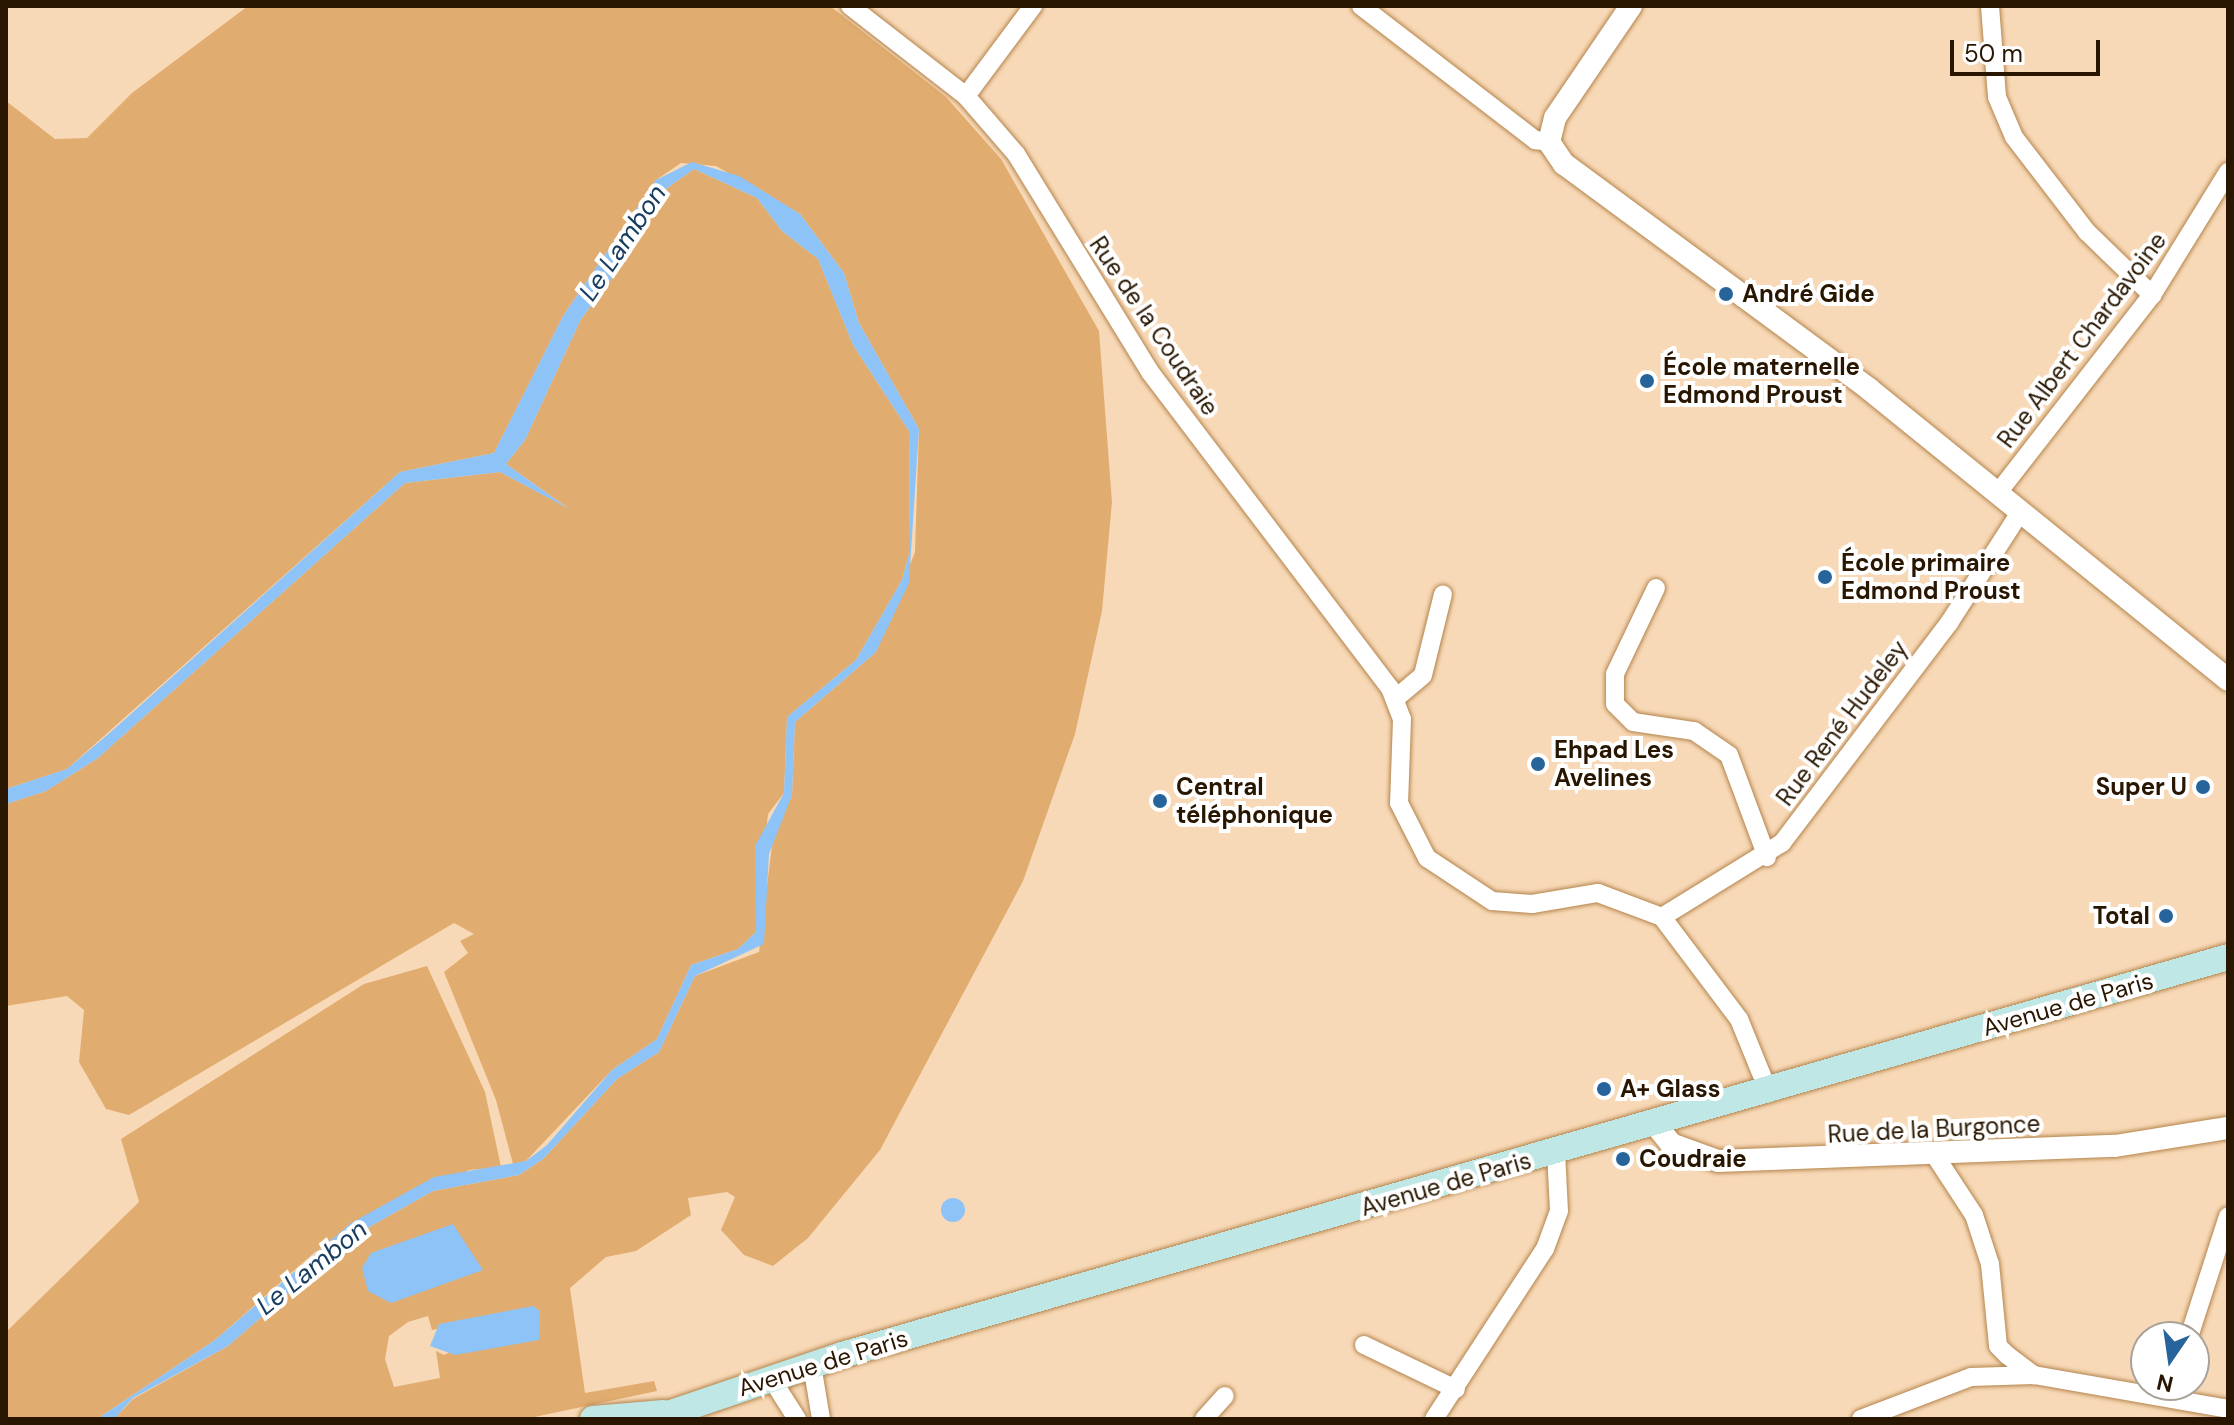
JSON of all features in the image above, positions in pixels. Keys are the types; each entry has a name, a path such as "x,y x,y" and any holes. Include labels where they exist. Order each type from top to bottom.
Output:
{"main road":[{"name":"Avenue de Paris","path":"593,1419 659,1416 812,1365 1769,1093 2228,957"}],"street":[{"name":"Rue de la Coudraie","path":"850,6 966,96 1016,154 1150,372 1396,698"},
{"path":"966,96 1033,6"},
{"path":"1361,6 1535,140 1549,142 1564,164 1782,323 2228,680"},
{"path":"1549,142 1555,118 1631,6"},
{"path":"1990,6 1997,97 2014,137 2087,232 2152,295"},
{"name":"Rue Albert Chardavoine","path":"1997,494 2152,295 2228,172"},
{"name":"Rue René Hudeley","path":"1662,917 1767,857 1949,623 2019,514"},
{"path":"1656,588 1615,674 1615,704 1633,722 1694,731 1729,755 1767,857"},
{"path":"1443,594 1423,675 1396,698 1402,816 1443,872 1492,901 1532,904 1598,893 1662,917 1739,1019 1769,1093"},
{"name":"Rue de la Burgonce","path":"1655,1124 1671,1144 1718,1161 1936,1157 2115,1146 2228,1128"},
{"path":"1434,1419 1545,1249 1559,1211 1556,1152"},
{"path":"1936,1157 1974,1215 1990,1264 1998,1346 2034,1375"},
{"path":"2194,1321 2228,1216"},
{"path":"1364,1345 1456,1389"},
{"path":"812,1365 821,1419"},
{"path":"1861,1419 1971,1377 2034,1375 2130,1387"},
{"path":"771,1378 797,1419"},
{"path":"1204,1419 1225,1396"},
{"path":"2201,1401 2228,1409"}],"shaded area":[{"path":"248,6 830,6 946,97 1001,159 1099,331 1112,502 1102,611 1075,734 1023,881 880,1150 808,1238 773,1266 744,1255 721,1230 735,1197 727,1192 688,1198 691,1215 636,1251 606,1257 570,1288 585,1393 654,1381 657,1391 525,1419 114,1419 133,1399 228,1346 357,1234 433,1191 519,1175 543,1159 617,1079 659,1052 695,976 759,952 773,837 792,795 795,722 876,652 915,552 919,429 859,323 844,273 800,214 716,166 681,163 656,180 563,316 494,453 400,472 67,769 6,789 6,101 55,139 87,138 132,93","holes":["537,1308 444,1355 436,1351 440,1378 394,1387 385,1359 389,1336 408,1322 428,1316 432,1330"]},
{"path":"694,169 757,198 782,231 818,259 853,345 909,431 910,551 902,580 856,660 787,717 784,793 768,814 756,932 738,949 691,965 657,1039 612,1070 526,1161 513,1164 496,1100 444,972 468,953 460,941 474,934 454,923 129,1115 106,1109 79,1062 84,1010 67,996 6,1006 6,804 46,791 98,758 405,483 500,472 568,508 506,464 525,440 581,319 629,256 663,191"},
{"path":"427,966 485,1092 501,1167 469,1170 315,1252 215,1340 97,1419 6,1419 6,1332 139,1202 121,1139 364,984"}],"water":[{"name":"Le Lambon","path":"692,162 739,176 800,214 844,273 859,323 919,429 909,583 876,652 795,722 792,795 769,854 764,944 695,976 659,1052 617,1079 543,1159 519,1175 433,1191 357,1234 228,1346 133,1398 114,1419 97,1419 215,1340 351,1223 434,1177 526,1161 547,1145 612,1070 657,1039 691,965 738,949 756,932 755,846 784,793 787,717 856,660 902,580 910,551 909,431 853,345 818,259 782,231 757,198 694,169 663,191 629,256 581,319 525,440 506,464 569,509 500,472 405,483 98,758 46,791 6,804 6,789 67,769 400,472 494,453 563,316 656,180"},
{"path":"953,1198 962,1201 965,1210 962,1219 953,1222 944,1219 941,1210 944,1201"},
{"path":"453,1224 483,1270 391,1303 368,1291 362,1268 371,1253"},
{"path":"533,1306 540,1311 539,1340 455,1355 430,1346 439,1324"}],"place":[{"name":"André Gide","path":"1726,294"},
{"name":"École maternelle Edmond Proust","path":"1647,381"},
{"name":"École primaire Edmond Proust","path":"1825,577"},
{"name":"Ehpad Les Avelines","path":"1538,764"},
{"name":"Super U","path":"2203,787"},
{"name":"Central téléphonique","path":"1160,801"},
{"name":"Total","path":"2166,916"},
{"name":"A+ Glass","path":"1604,1089"},
{"name":"Coudraie","path":"1623,1159"}]}
